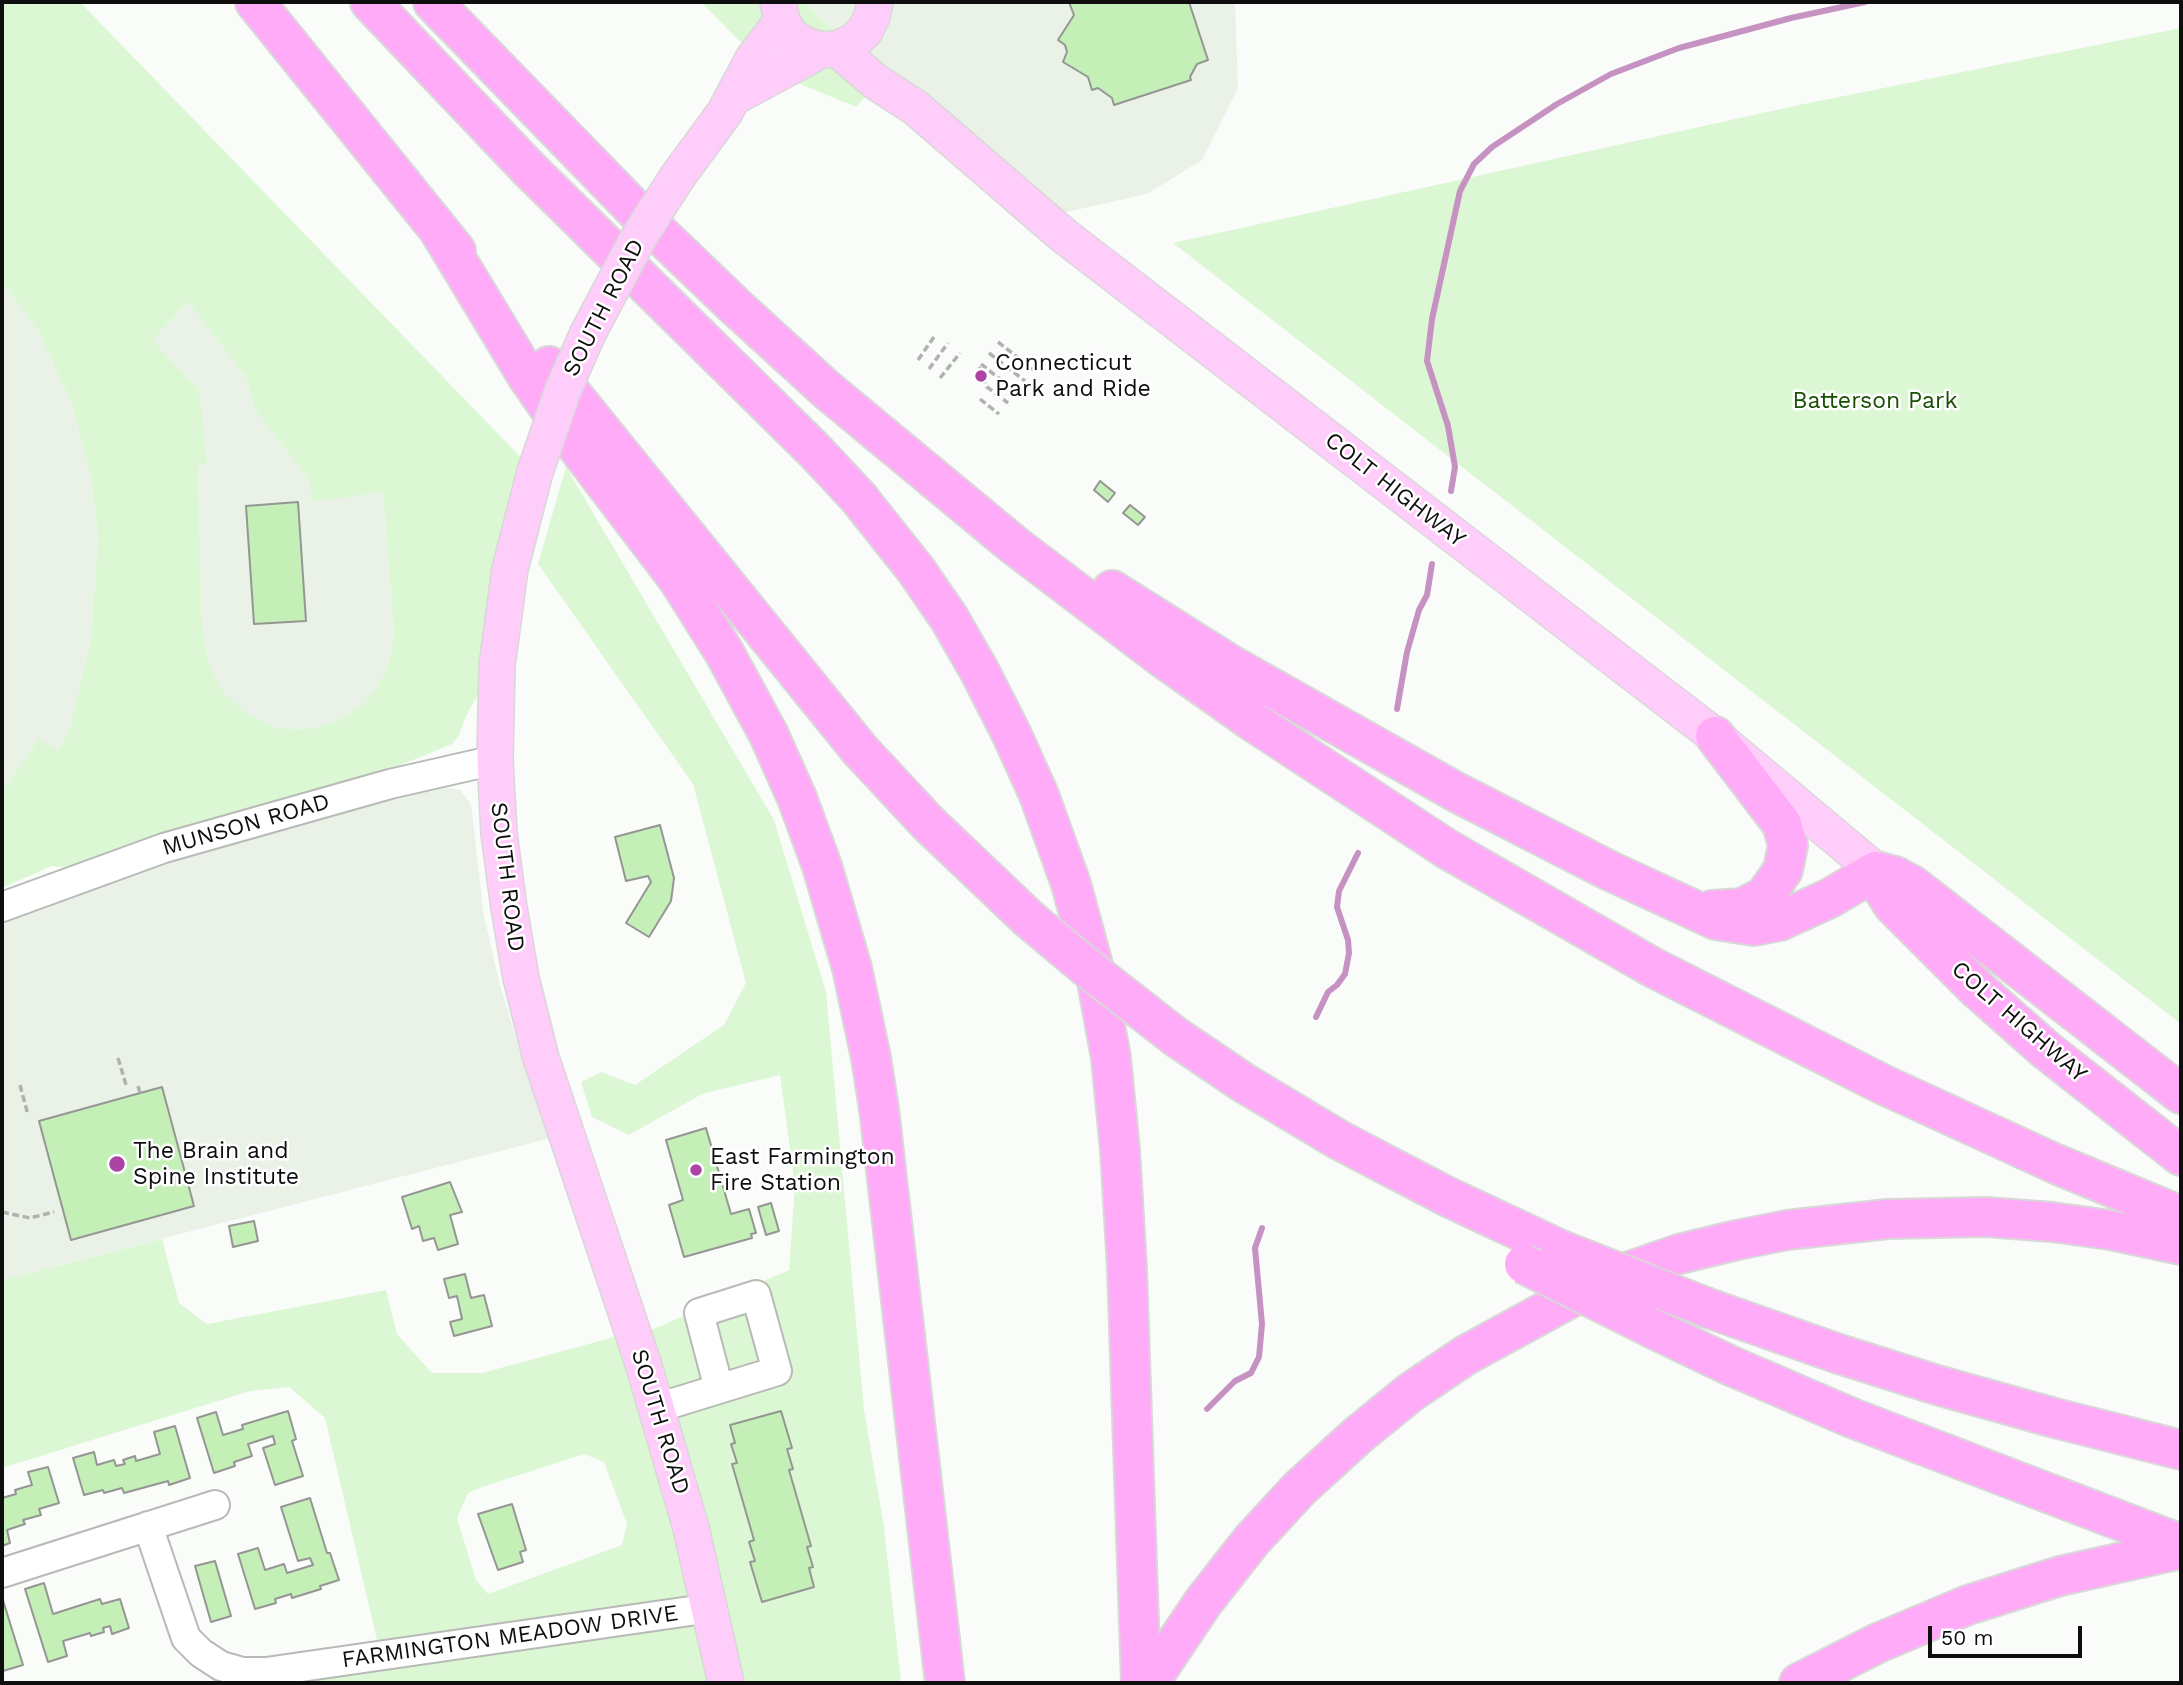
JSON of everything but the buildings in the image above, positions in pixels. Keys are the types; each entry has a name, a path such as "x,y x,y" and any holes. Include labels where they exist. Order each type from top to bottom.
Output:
{"highway":[{"path":"255,2 860,750 928,824 1029,919 1085,966 1175,1037 1287,1110 1377,1178 1468,1235 1654,1329 1841,1414 2181,1547"},
{"path":"370,2 582,222 859,497 911,562 949,618 999,707 1028,768 1052,827 1080,915 1096,976 1111,1058 1126,1240 1140,1683"},
{"path":"433,2 600,174 736,307 866,424 1014,545 1159,655 1299,754 1458,855 1554,912 1706,996 1882,1084 2179,1225"},
{"path":"440,232 527,376 566,432 678,579 724,652 778,755 822,866 852,968 879,1109 945,1683"},
{"path":"1014,545 1087,576 1231,665 1456,792 1684,907 1725,923 1762,926 1800,914 1876,871"},
{"path":"1684,907 1727,910 1753,904 1765,896 1774,885 1783,870 1787,855 1787,838 1782,824 1715,736"},
{"name":"COLT HIGHWAY","path":"1876,871 1895,876 1912,885 2181,1094"},
{"name":"COLT HIGHWAY","path":"1876,871 1893,905 1976,988 2046,1049 2181,1156"},
{"path":"1287,1110 1437,1192 1561,1250 1708,1308 1937,1385 2181,1450"},
{"path":"1149,1683 1204,1601 1252,1539 1299,1489 1357,1436 1395,1404 1436,1375 1496,1337 1572,1297 1644,1265 1726,1242 1787,1230 1875,1220 1937,1217 1997,1218 2110,1230 2179,1225"},
{"path":"1799,1683 1935,1618 2030,1585 2181,1547"}],"main road":[{"name":"COLT HIGHWAY","path":"780,11 791,36 805,45 849,33 876,82 916,108 1063,236 1715,736 1876,871"},
{"name":"SOUTH ROAD","path":"726,1683 691,1528 657,1408 545,1073 530,1015 514,943 503,869 495,760 497,666 502,613 515,544 535,472 563,390 588,334 640,235 734,97 780,11"},
{"name":"SOUTH ROAD","path":"734,97 849,33"}],"street":[{"name":"MUNSON ROAD","path":"2,907 164,848 390,784 495,760"},
{"path":"657,1408 719,1389"},
{"path":"2,1573 215,1505"},
{"name":"FARMINGTON MEADOW DRIVE","path":"148,1526 187,1638 201,1653 221,1666 242,1672 266,1672 711,1608"}],"path":[{"path":"918,360 936,334"},
{"path":"998,342 1034,370"},
{"path":"929,369 948,343"},
{"path":"940,378 960,353"},
{"path":"989,353 1025,381"},
{"path":"1008,403 987,387 980,366 1016,392"},
{"path":"980,398 999,414"},
{"path":"118,1058 127,1088"},
{"path":"20,1085 28,1115"},
{"path":"138,1086 140,1093"},
{"path":"2,1212 30,1218 54,1212"}],"shaded area":[{"path":"804,2 1235,2 1238,88 1202,160 1147,194 1040,218 916,108"},
{"path":"2,282 37,329 72,404 92,482 98,538 91,640 70,727 59,751 37,740 2,792"},
{"path":"188,302 245,376 256,411 310,481 383,491 394,634 389,663 376,688 360,707 336,722 308,729 276,728 245,712 219,689 208,662 202,625 198,465 206,464 152,341"},
{"path":"437,786 460,790 471,804 484,916 499,981 551,1138 2,1280 2,918 165,858"}],"green space":[{"path":"2,2 80,2 535,472 501,654 452,744 384,772 161,837 66,868 52,866 2,888 2,792 38,739 59,750 70,727 91,640 98,538 92,482 72,404 37,329 2,282","holes":["188,302 245,376 256,411 310,481 312,502 383,492 394,634 389,663 376,688 360,707 335,722 308,729 276,728 245,712 220,689 208,662 202,625 198,466 207,464 199,390 152,341"]},
{"path":"701,2 804,2 916,108 874,87 856,107 769,71"},
{"name":"Batterson Park","path":"2181,28 2181,1024 1173,243 1799,105"},
{"path":"566,467 774,820 826,992 864,1410 884,1527 901,1683 738,1683 649,1331 789,1270 795,1186 780,1075 702,1094 629,1135 592,1117 581,1082 601,1072 635,1085 724,1025 746,983 693,784 538,564"},
{"path":"162,1239 179,1303 207,1324 386,1290 397,1334 432,1373 482,1373 618,1336 726,1683 273,1683 384,1670 325,1418 289,1387 250,1391 2,1468 2,1280","holes":["584,1454 604,1462 627,1524 622,1545 488,1594 476,1580 457,1518 468,1493"]}],"waterway":[{"path":"1451,491 1455,467 1448,426 1427,361 1432,319 1460,191 1474,164 1492,147 1557,104 1611,74 1679,48 1791,18 1865,2"},
{"path":"1397,709 1407,652 1419,610 1427,595 1432,564"},
{"path":"1316,1017 1328,992 1345,974 1349,953 1348,940 1337,907 1339,891 1358,853"},
{"path":"1207,1409 1235,1381 1251,1373 1259,1357 1262,1324 1255,1248 1262,1228"}],"place":[{"name":"Connecticut Park and Ride","path":"981,376"},
{"name":"The Brain and Spine Institute","path":"117,1164"},
{"name":"East Farmington Fire Station","path":"696,1170"}]}
